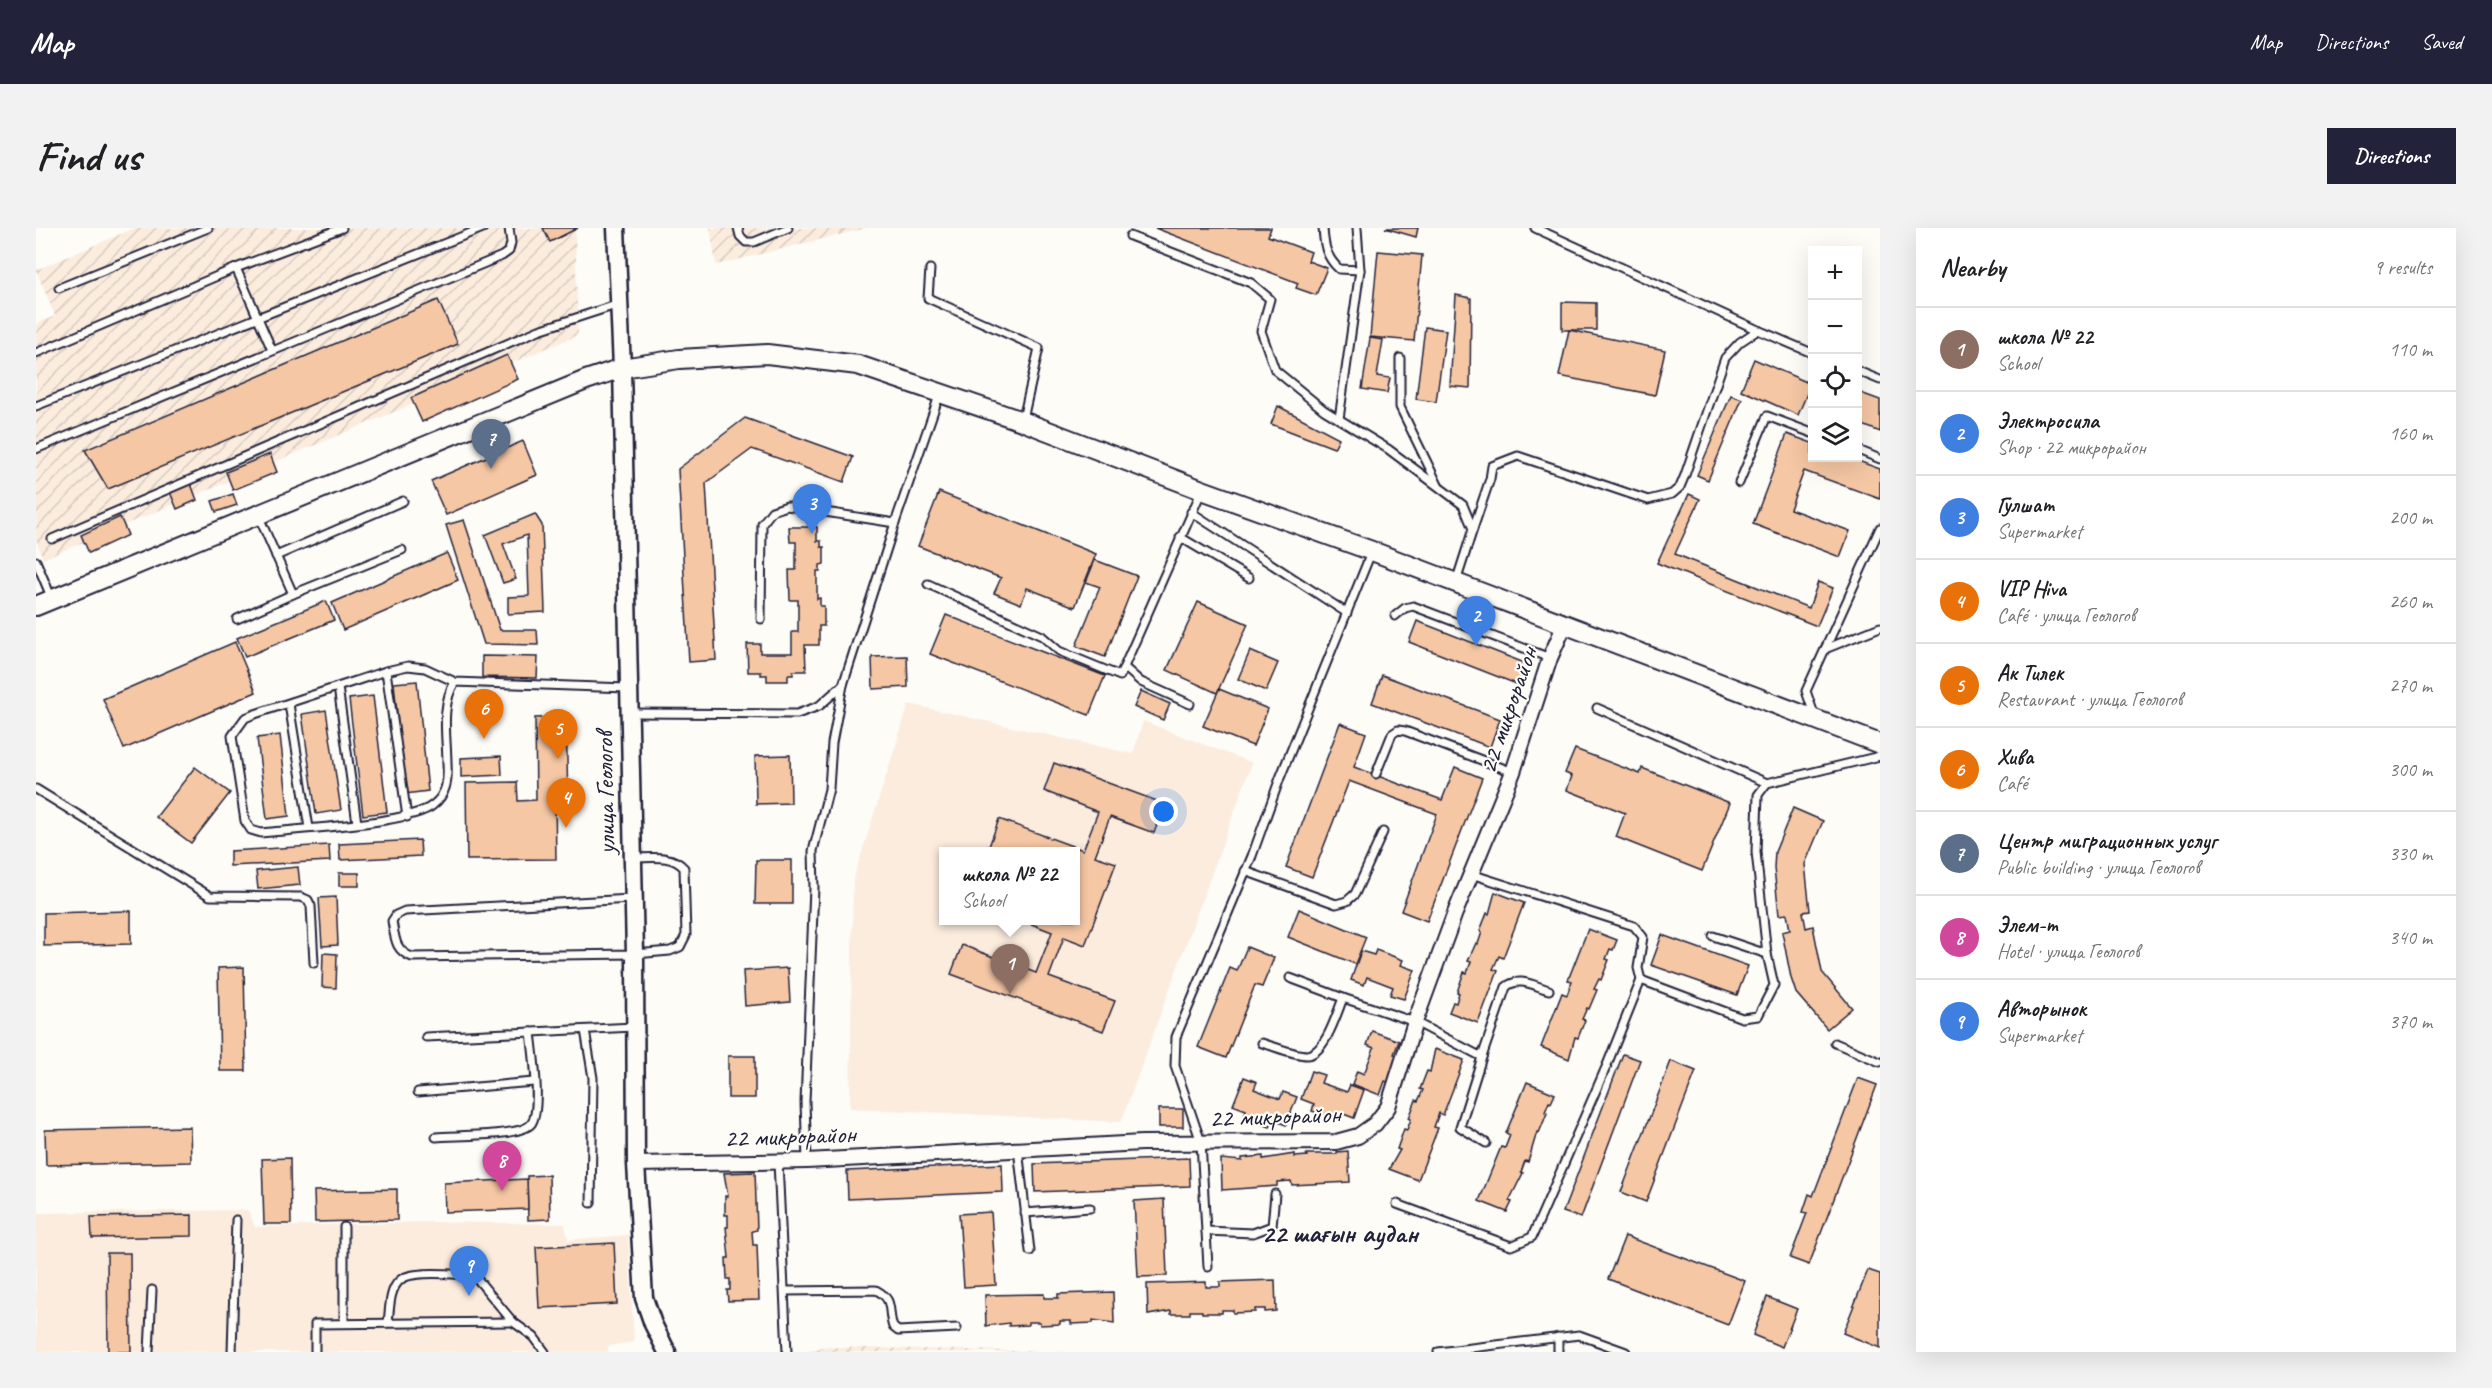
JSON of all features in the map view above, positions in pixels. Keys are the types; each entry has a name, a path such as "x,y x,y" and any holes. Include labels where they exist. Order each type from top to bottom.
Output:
{"main road":[{"path":"44,602 586,380 622,368 679,359 767,354 858,365 940,392 1202,490 1372,550 1880,744"}],"street":[{"name":"улица Геологов","path":"616,228 622,368 627,688 635,954 636,1164 644,1298 653,1324 667,1352"},
{"name":"22 микрорайон","path":"636,1164 807,1161 1018,1149 1201,1142 1336,1142 1358,1136 1375,1124 1388,1107 1415,1022 1471,874 1513,772 1550,658 1565,624"}],"lane":[{"path":"59,288 208,228"},
{"path":"36,353 236,268 342,228"},
{"path":"36,406 483,228"},
{"path":"36,450 502,256 509,251 511,243 509,228"},
{"path":"738,228 740,236 746,242 754,242 788,228"},
{"path":"1323,228 1325,250 1332,262 1339,269 1360,270"},
{"path":"1339,419 1360,270 1357,228"},
{"path":"1534,228 1808,351"},
{"path":"1130,236 1251,283 1270,299 1261,331 1275,370 1339,419 1388,449 1463,505 1473,529"},
{"path":"236,268 272,350"},
{"path":"930,269 928,298 1039,348 1022,421"},
{"path":"52,539 539,330 619,304"},
{"path":"1456,582 1490,480 1492,466 1518,456 1648,500 1672,494 1680,487 1685,475 1705,423 1725,358 1740,342 1758,330"},
{"path":"1400,358 1400,407 1440,488"},
{"path":"1862,373 1880,380"},
{"path":"807,1161 805,1102 814,888 813,851 829,789 832,743 843,685 940,392"},
{"path":"1739,483 1767,416 1808,431"},
{"path":"1862,452 1880,459"},
{"path":"928,584 1042,636 1059,651 1090,666 1120,676 1202,490"},
{"path":"276,556 403,501"},
{"path":"761,619 762,524 772,511 787,506 896,523"},
{"path":"1191,512 1347,613"},
{"path":"258,515 292,594"},
{"path":"1816,719 1806,691 1880,528"},
{"path":"1180,537 1248,578"},
{"path":"237,619 292,594 402,550"},
{"path":"1208,1267 1201,1142 1175,1066 1176,1037 1245,871 1284,767 1372,550"},
{"path":"36,561 44,602"},
{"path":"1395,616 1405,608 1413,606 1550,658"},
{"path":"1825,649 1880,627"},
{"path":"454,682 448,693 446,708 448,783 441,797 431,807 407,817 261,833 251,830 242,811 232,736 245,718 386,671 408,666 425,668 454,682 627,688"},
{"path":"1124,667 1140,682 1190,704"},
{"path":"386,671 407,817"},
{"path":"629,713 797,714 819,706 843,685"},
{"path":"338,687 357,822"},
{"path":"289,704 309,828"},
{"path":"1597,708 1767,783 1880,756"},
{"path":"1376,774 1392,734 1398,730 1513,772"},
{"path":"1641,980 1742,1018 1758,1016 1774,985 1767,954 1756,852 1758,795 1767,783"},
{"path":"36,789 210,896 301,897 308,900 311,906 314,963"},
{"path":"1245,871 1336,904 1347,901 1355,894 1383,832"},
{"path":"632,858 667,858 678,861 684,868 686,935 680,947 670,951 635,954 412,957 403,954 397,947 392,921 396,915 405,911 632,899"},
{"path":"1397,1204 1511,1246 1532,1237 1607,1065 1641,980 1638,968 1643,937 1634,926 1471,874"},
{"path":"1713,936 1767,954"},
{"path":"1290,978 1415,1022 1482,1057"},
{"path":"1486,1143 1460,1127 1506,987 1512,982 1519,981 1549,990"},
{"path":"1262,1043 1306,1055 1316,1053 1322,1046 1343,998"},
{"path":"426,1038 634,1027"},
{"path":"585,1029 593,1078 591,1203"},
{"path":"436,1137 518,1131 531,1125 536,1112 531,1032"},
{"path":"1835,1043 1880,1062"},
{"path":"418,1092 534,1082"},
{"path":"1018,1149 1030,1251"},
{"path":"778,1162 787,1352"},
{"path":"1206,1231 1253,1233 1272,1226 1275,1194"},
{"path":"1025,1213 1090,1208"},
{"path":"232,1352 236,1220"},
{"path":"344,1227 344,1323"},
{"path":"388,1322 392,1293 399,1281 410,1275 474,1275 513,1322 534,1337 545,1352"},
{"path":"149,1352 152,1290"},
{"path":"785,1291 876,1290 886,1296 890,1303 893,1328 898,1331 957,1328"},
{"path":"315,1352 315,1324 513,1322"},
{"path":"1438,1352 1579,1335 1626,1352"},
{"path":"1558,1337 1558,1352"}],"shaded area":[{"path":"135,228 575,228 578,335 43,559 36,539 36,324 55,316 36,270"},
{"path":"710,228 867,228 716,265"},
{"path":"909,704 1133,754 1143,721 1252,763 1121,1122 850,1108 853,880"},
{"path":"248,1210 255,1227 426,1222 565,1224 568,1240 628,1235 634,1342 608,1346 608,1352 36,1352 36,1213"},
{"path":"821,1347 1068,1352 807,1352"}],"building":[{"path":"543,228 578,228 550,242"},
{"path":"1155,228 1271,228 1268,236 1311,252 1308,261 1327,268 1316,295 1296,288 1298,283"},
{"path":"1385,228 1418,228 1416,237"},
{"path":"1378,251 1422,255 1414,341 1370,337"},
{"path":"1456,295 1471,298 1470,388 1450,386"},
{"path":"438,300 458,344 108,489 85,450"},
{"path":"1562,302 1596,303 1596,330 1562,330"},
{"path":"1425,327 1446,330 1436,402 1416,399"},
{"path":"1569,330 1665,350 1655,395 1559,376"},
{"path":"1370,338 1383,340 1377,376 1390,378 1387,393 1362,389"},
{"path":"507,355 518,379 422,422 411,398"},
{"path":"1754,359 1808,383 1808,391 1798,415 1741,390"},
{"path":"1862,393 1880,400 1880,432 1862,425"},
{"path":"1731,395 1742,399 1708,480 1697,475"},
{"path":"1278,406 1339,438 1334,448 1271,424"},
{"path":"745,418 853,457 844,482 752,449 706,483 716,660 689,662 678,469"},
{"path":"1787,434 1808,442 1808,462 1861,462 1880,469 1880,499 1804,471 1790,509 1850,531 1840,557 1753,524"},
{"path":"523,441 537,475 446,515 431,481"},
{"path":"270,454 277,472 233,490 226,472"},
{"path":"191,484 197,500 177,509 170,492"},
{"path":"939,492 1096,554 1075,607 1027,588 1021,604 994,593 1001,578 918,546"},
{"path":"233,494 237,505 216,512 212,501"},
{"path":"1689,494 1700,499 1675,554 1809,608 1818,582 1833,588 1817,626 1657,563"},
{"path":"535,514 542,525 545,612 508,614 508,597 529,596 527,535 503,544 516,579 503,583 485,535"},
{"path":"120,517 128,535 89,553 81,535"},
{"path":"464,520 500,630 537,630 538,645 484,644 446,525"},
{"path":"789,527 817,527 817,541 821,541 821,547 824,547 824,564 820,565 820,571 817,571 817,599 820,598 820,606 824,606 824,626 819,626 819,645 805,645 806,671 793,671 793,675 788,675 788,681 767,681 767,675 761,675 761,672 748,672 747,644 760,644 760,653 792,653 792,632 798,632 798,600 790,600 789,570 796,570 796,542 790,542"},
{"path":"447,553 458,580 343,630 332,603"},
{"path":"1095,560 1137,576 1105,657 1076,646 1100,587 1086,582"},
{"path":"326,601 334,620 245,657 237,638"},
{"path":"1198,602 1248,624 1217,693 1167,670"},
{"path":"946,615 1105,676 1089,715 930,654"},
{"path":"1417,621 1527,664 1519,685 1409,642"},
{"path":"235,642 256,692 124,749 103,699"},
{"path":"1250,651 1278,663 1266,691 1238,679"},
{"path":"482,656 538,657 537,678 482,677"},
{"path":"907,656 908,687 873,689 872,657"},
{"path":"1382,675 1500,719 1490,747 1372,703"},
{"path":"417,681 428,791 405,794 394,683"},
{"path":"1219,689 1268,709 1253,746 1203,726"},
{"path":"1141,691 1170,704 1163,720 1134,707"},
{"path":"373,696 387,812 363,815 349,699"},
{"path":"326,710 341,810 316,814 302,714"},
{"path":"566,717 568,801 555,801 556,859 467,860 466,783 517,782 518,801 536,800 535,718"},
{"path":"1340,723 1366,733 1354,767 1442,800 1455,767 1482,778 1427,921 1401,911 1437,814 1349,781 1312,877 1286,867"},
{"path":"280,735 289,816 267,819 257,738"},
{"path":"1575,749 1640,774 1642,768 1730,803 1702,871 1616,837 1625,813 1567,790 1572,776 1565,773"},
{"path":"790,755 791,803 756,804 755,756"},
{"path":"501,756 502,775 461,777 461,758"},
{"path":"1054,763 1165,804 1154,833 1110,817 1095,856 1116,863 1085,945 1064,937 1049,977 1115,1001 1103,1031 951,974 962,945 1036,973 1052,932 1034,925 1080,925 1080,849 1083,850 1098,812 1044,791"},
{"path":"195,767 230,793 191,843 156,817"},
{"path":"1793,808 1823,821 1805,864 1810,911 1803,912 1806,928 1813,926 1822,972 1852,1008 1827,1029 1796,993 1782,932 1790,930 1787,914 1779,915 1774,868 1775,852"},
{"path":"999,819 1075,847 989,847"},
{"path":"420,840 421,856 340,860 339,844"},
{"path":"329,845 330,861 230,866 230,851"},
{"path":"756,860 792,860 792,904 755,904"},
{"path":"298,867 300,885 258,889 256,871"},
{"path":"339,873 359,873 359,886 339,886"},
{"path":"1495,892 1524,903 1503,958 1499,956 1493,969 1498,971 1478,1023 1449,1012 1453,1002 1456,1003 1464,972 1467,973 1471,962 1468,961 1476,943 1478,944 1482,932 1480,931 1487,913 1489,914"},
{"path":"336,897 338,945 322,946 319,898"},
{"path":"1299,909 1366,937 1355,964 1288,937"},
{"path":"131,911 131,944 44,946 44,913"},
{"path":"1588,929 1617,940 1613,950 1610,949 1606,959 1609,960 1601,980 1599,979 1594,989 1597,990 1582,1019 1585,1020 1578,1038 1575,1037 1569,1059 1541,1047 1562,993 1567,995 1572,981 1568,980"},
{"path":"1662,935 1748,966 1737,995 1651,965"},
{"path":"1247,947 1274,958 1262,987 1255,985 1226,1058 1198,1047 1230,968 1237,971"},
{"path":"1376,950 1403,960 1401,965 1415,970 1404,999 1390,995 1393,987 1367,977 1364,985 1351,980 1361,951 1374,955"},
{"path":"323,953 337,954 336,988 322,987"},
{"path":"244,967 246,1071 220,1071 218,968"},
{"path":"788,968 790,1002 745,1006 743,971"},
{"path":"1372,1031 1399,1041 1394,1054 1401,1057 1391,1084 1385,1081 1380,1095 1352,1084 1357,1071 1364,1074 1374,1048 1367,1045"},
{"path":"1435,1049 1464,1060 1443,1115 1439,1113 1434,1127 1438,1128 1418,1180 1389,1169 1400,1150 1397,1149 1404,1129 1407,1130 1416,1100 1418,1101 1423,1090 1420,1089 1427,1071 1430,1072"},
{"path":"1623,1054 1640,1060 1581,1218 1563,1212"},
{"path":"728,1056 755,1056 755,1098 728,1098"},
{"path":"1671,1061 1696,1071 1646,1202 1621,1192"},
{"path":"1311,1071 1324,1075 1321,1083 1347,1092 1350,1085 1364,1090 1354,1118 1341,1113 1338,1120 1312,1111 1314,1104 1301,1099"},
{"path":"1244,1077 1257,1082 1254,1089 1280,1099 1283,1092 1297,1097 1286,1125 1273,1120 1270,1127 1244,1117 1246,1110 1233,1105"},
{"path":"1858,1078 1877,1085 1809,1265 1790,1258 1807,1213 1803,1212 1809,1194 1813,1196"},
{"path":"1527,1082 1555,1094 1551,1103 1549,1102 1539,1133 1537,1132 1528,1162 1525,1161 1521,1172 1523,1173 1509,1201 1512,1202 1507,1212 1479,1201 1501,1147 1505,1148 1510,1135 1506,1133"},
{"path":"1159,1109 1183,1109 1183,1127 1159,1127"},
{"path":"190,1127 191,1162 46,1165 45,1130"},
{"path":"1348,1151 1350,1182 1292,1185 1291,1181 1277,1182 1277,1186 1222,1190 1221,1159 1242,1161 1242,1158 1263,1156 1263,1159 1295,1154 1295,1157"},
{"path":"290,1158 291,1224 264,1224 262,1159"},
{"path":"1189,1158 1190,1186 1035,1192 1034,1164"},
{"path":"1002,1164 1003,1192 848,1199 847,1171"},
{"path":"755,1172 757,1230 752,1231 753,1245 757,1245 759,1300 728,1301 727,1290 730,1290 730,1279 727,1279 726,1258 729,1258 726,1227 728,1227 728,1215 725,1215 725,1196 728,1196 724,1173"},
{"path":"549,1175 550,1219 528,1220 527,1176"},
{"path":"527,1179 528,1209 445,1212 444,1183"},
{"path":"397,1189 397,1220 315,1222 314,1191"},
{"path":"1164,1199 1167,1276 1138,1277 1134,1201"},
{"path":"991,1212 996,1285 964,1287 959,1214"},
{"path":"192,1215 192,1236 92,1238 91,1217"},
{"path":"1625,1236 1745,1281 1728,1325 1608,1279"},
{"path":"614,1243 617,1304 539,1308 536,1247"},
{"path":"107,1253 130,1253 131,1352 108,1352"},
{"path":"1868,1270 1880,1274 1880,1348 1843,1333"},
{"path":"1275,1280 1276,1311 1265,1312 1265,1309 1255,1309 1255,1312 1233,1313 1233,1310 1222,1310 1222,1313 1190,1311 1190,1314 1171,1314 1171,1311 1148,1315 1147,1284 1206,1282 1206,1287 1220,1287 1220,1282"},
{"path":"1113,1292 1114,1323 1093,1320 1093,1323 1071,1324 1071,1321 1060,1321 1060,1324 1040,1325 1040,1322 1028,1322 1028,1325 1009,1326 1009,1323 986,1326 985,1295 1044,1294 1044,1298 1058,1298 1058,1294"},
{"path":"1767,1297 1797,1309 1782,1347 1753,1335"}],"place":[{"name":"Центр миграционных услуг","path":"491,469"},
{"name":"Гулшат","path":"812,534"},
{"name":"Электросила","path":"1476,646"},
{"name":"Хива","path":"484,739"},
{"name":"Ак Тилек","path":"558,759"},
{"name":"VIP Hiva","path":"566,828"},
{"name":"школа № 22","path":"1010,994"},
{"name":"Элем-т","path":"502,1191"},
{"name":"Авторынок","path":"469,1296"}],"district":[{"name":"22 шағын аудан","path":"1340,1233"}]}
